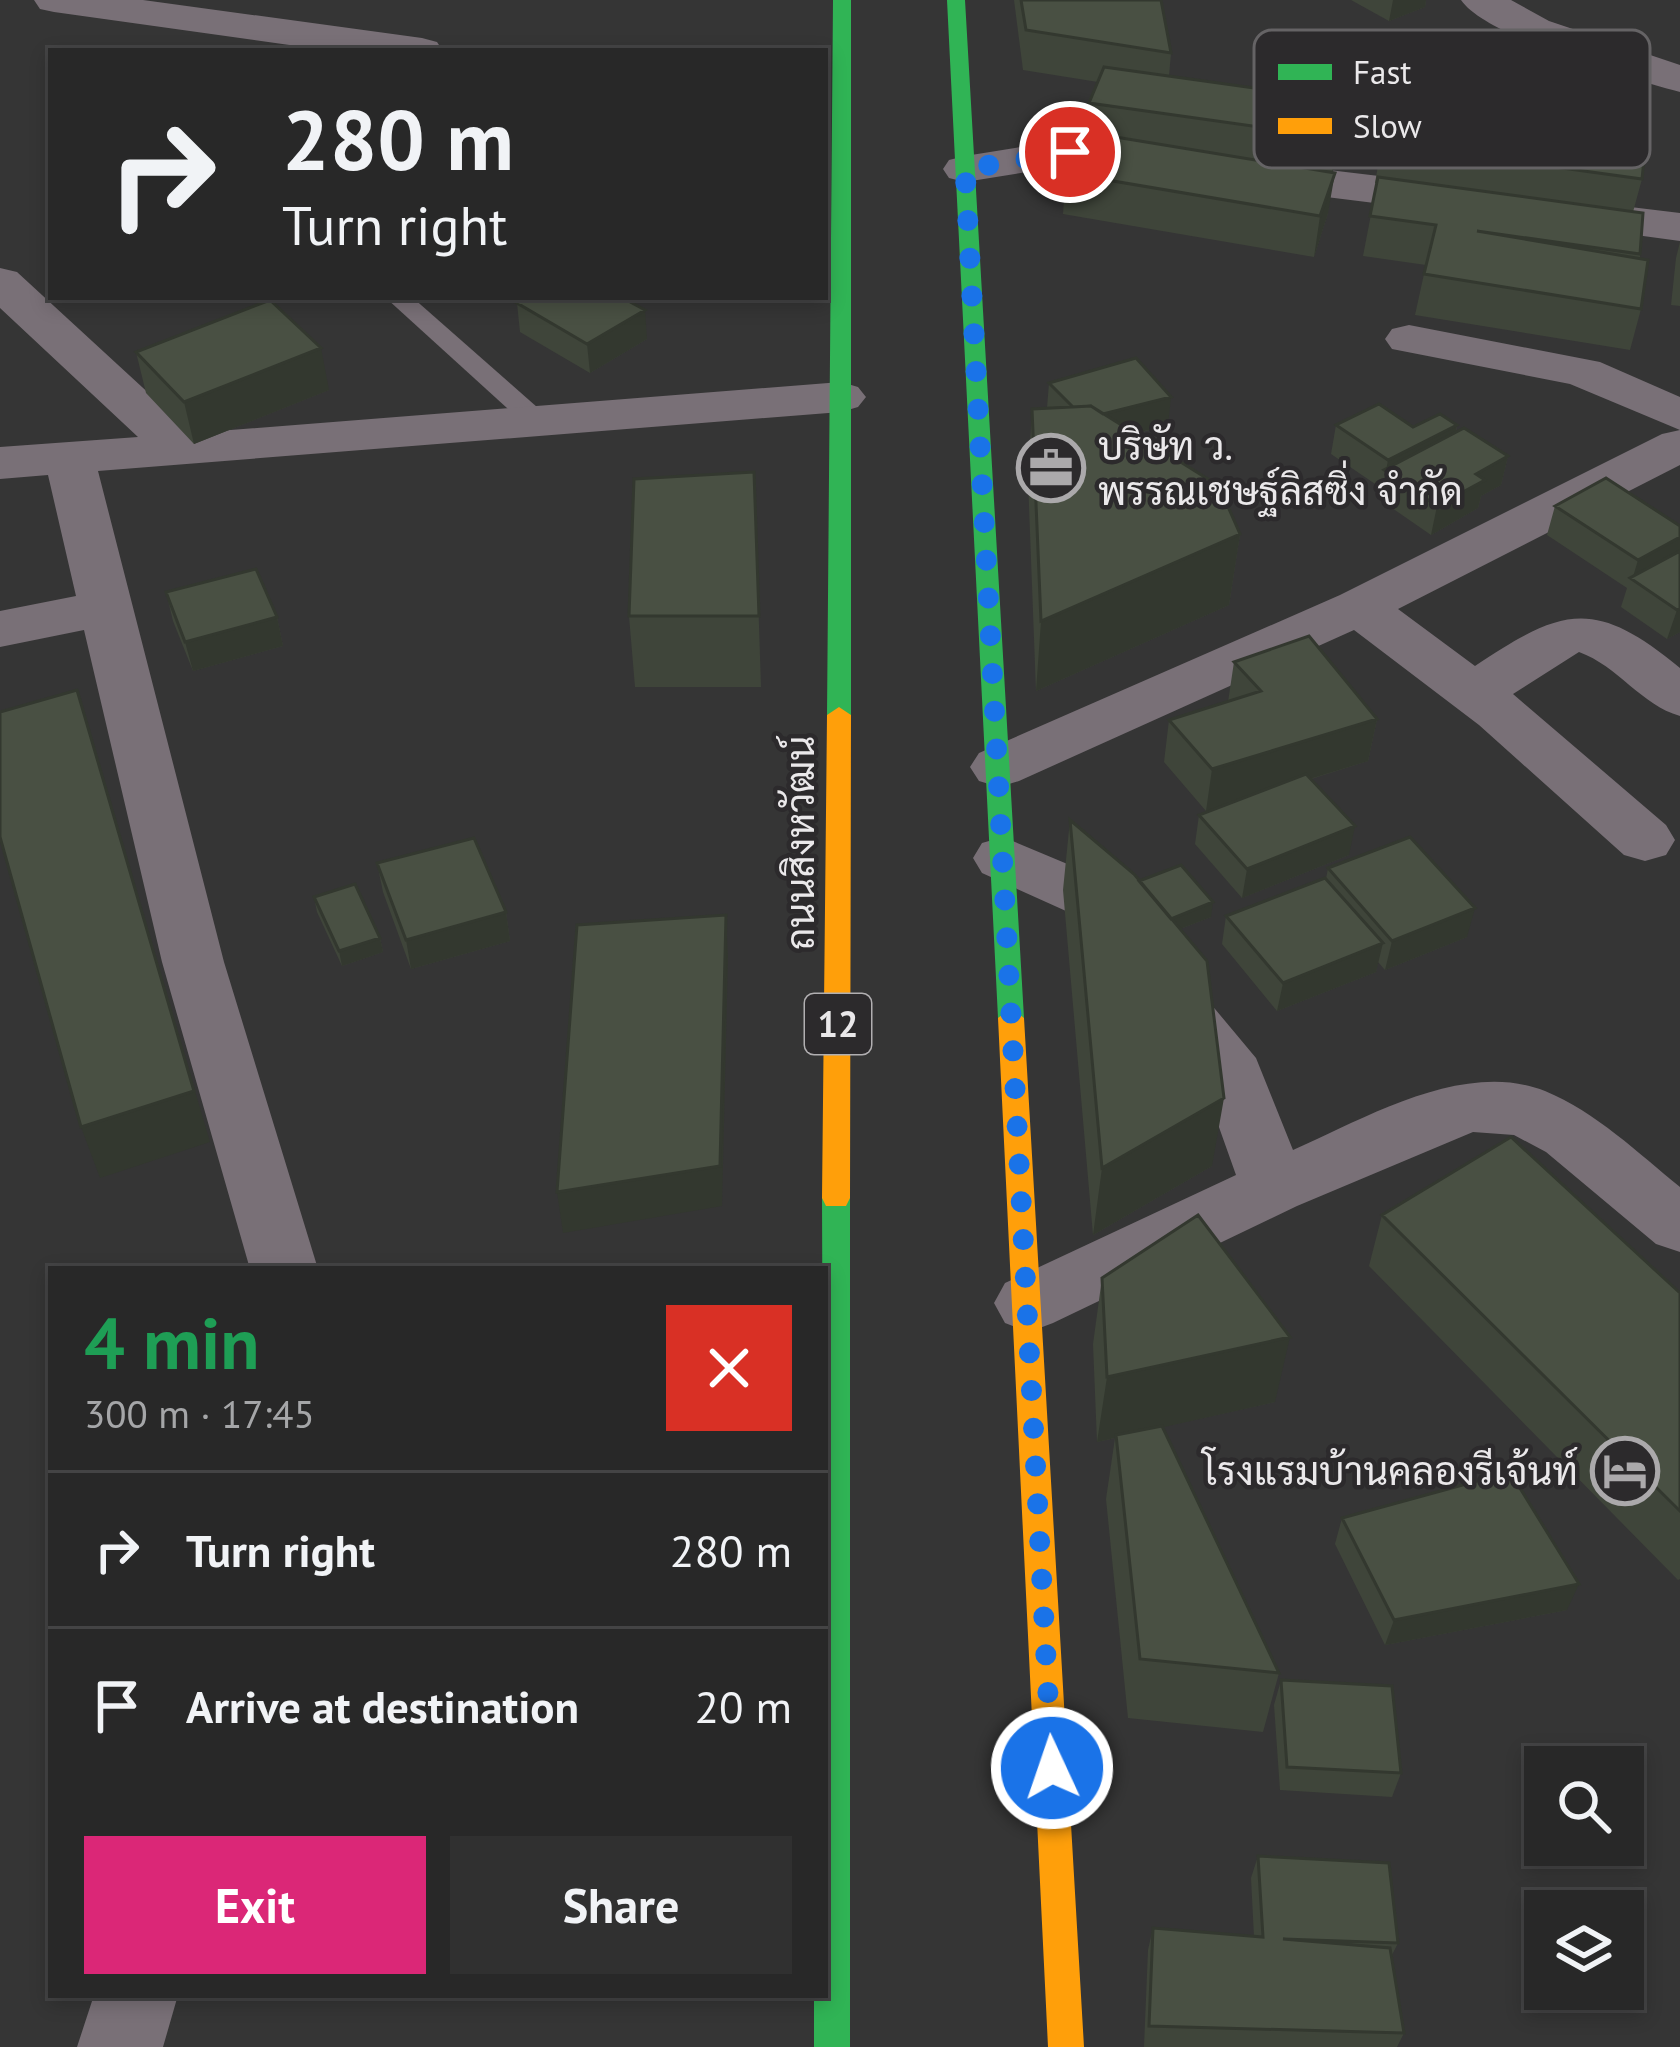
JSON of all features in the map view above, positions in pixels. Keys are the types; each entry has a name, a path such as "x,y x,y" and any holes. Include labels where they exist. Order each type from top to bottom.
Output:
{"main road":[{"name":"ถนนสิงหวัฒน์","path":"832,2047 841,397 833,108 842,0"},
{"path":"956,0 1066,2047"}],"street":[{"path":"54,0 400,48"},
{"path":"1481,0 1534,30"},
{"path":"1650,69 1680,79"},
{"path":"965,169 1070,152 1680,227"},
{"path":"0,281 180,449"},
{"path":"1409,339 1582,372 1680,415"},
{"path":"0,463 841,397"},
{"path":"999,767 1359,608 1680,445"},
{"path":"69,458 193,962 283,1266"},
{"path":"0,629 106,608"},
{"path":"1359,608 1474,694 1645,840"},
{"path":"1474,694 1552,641 1583,630 1611,640 1680,697"},
{"path":"1004,858 1087,896 1158,980 1233,1076 1273,1187"},
{"path":"1029,1303 1273,1187 1396,1133 1471,1107 1525,1110 1569,1134 1680,1225"},
{"path":"120,2047 135,1998"}],"lane":[{"path":"400,300 537,421"}],"building":[{"path":"1021,0 1161,0 1171,53 1026,30"},
{"path":"1104,67 1254,88 1254,126 1089,103"},
{"path":"1085,132 1254,160 1254,168 1335,173 1320,216 1066,173"},
{"path":"1563,168 1643,168 1642,179"},
{"path":"1378,177 1643,213 1640,254 1477,231 1648,260 1641,309 1424,274 1436,225 1370,216"},
{"path":"270,300 321,348 184,402 136,352"},
{"path":"627,300 645,310 587,344 517,303"},
{"path":"1136,358 1171,397 1103,414 1091,406 1073,407 1049,383"},
{"path":"1379,404 1413,427 1440,414 1457,425 1388,460 1336,425"},
{"path":"1091,406 1219,486 1240,534 1041,621 1032,409"},
{"path":"1464,428 1508,456 1476,474 1485,480 1437,506 1384,470"},
{"path":"754,472 759,616 629,616 634,479"},
{"path":"1606,478 1680,526 1680,537 1638,560 1555,506"},
{"path":"1680,551 1680,608 1677,610 1630,578"},
{"path":"256,569 277,617 185,642 166,592"},
{"path":"1309,636 1377,719 1212,769 1169,720 1261,691 1234,662"},
{"path":"77,690 194,1091 81,1127 0,837 0,712"},
{"path":"1306,774 1355,826 1247,869 1199,815"},
{"path":"1070,820 1134,874 1207,961 1224,1098 1102,1168"},
{"path":"1410,837 1475,908 1392,941 1328,868"},
{"path":"474,838 506,912 406,940 377,863"},
{"path":"1181,865 1213,902 1171,919 1139,881"},
{"path":"1325,878 1383,943 1283,983 1226,916"},
{"path":"355,884 380,938 339,951 314,897"},
{"path":"726,915 720,1166 557,1192 577,925"},
{"name":"โรงแรมบ้านคลองรีเจ้นท์","path":"1511,1137 1680,1293 1680,1511 1382,1215"},
{"path":"1198,1215 1290,1337 1107,1377 1102,1278"},
{"path":"1162,1426 1279,1673 1140,1659 1116,1435"},
{"path":"1510,1472 1579,1584 1394,1620 1342,1518"},
{"path":"1281,1680 1392,1686 1401,1773 1287,1767"},
{"path":"1258,1856 1389,1863 1398,1943 1283,1939 1390,1948 1404,2033 1149,2026 1153,1928 1263,1937"}],"traffic: fast":[{"path":"839,715 842,0"},
{"path":"956,0 1011,1018"},
{"path":"832,2047 836,1198"}],"traffic: slow":[{"path":"836,1198 839,715"},
{"path":"1011,1018 1066,2047"}],"place":[{"name":"บริษัท ว. พรรณเชษฐ์ลิสซิ่ง จำกัด","path":"1051,468"},
{"name":"โรงแรมบ้านคลองรีเจ้นท์","path":"1625,1471"}],"route":[{"path":"1052,1768 965,169 1070,152"}]}
